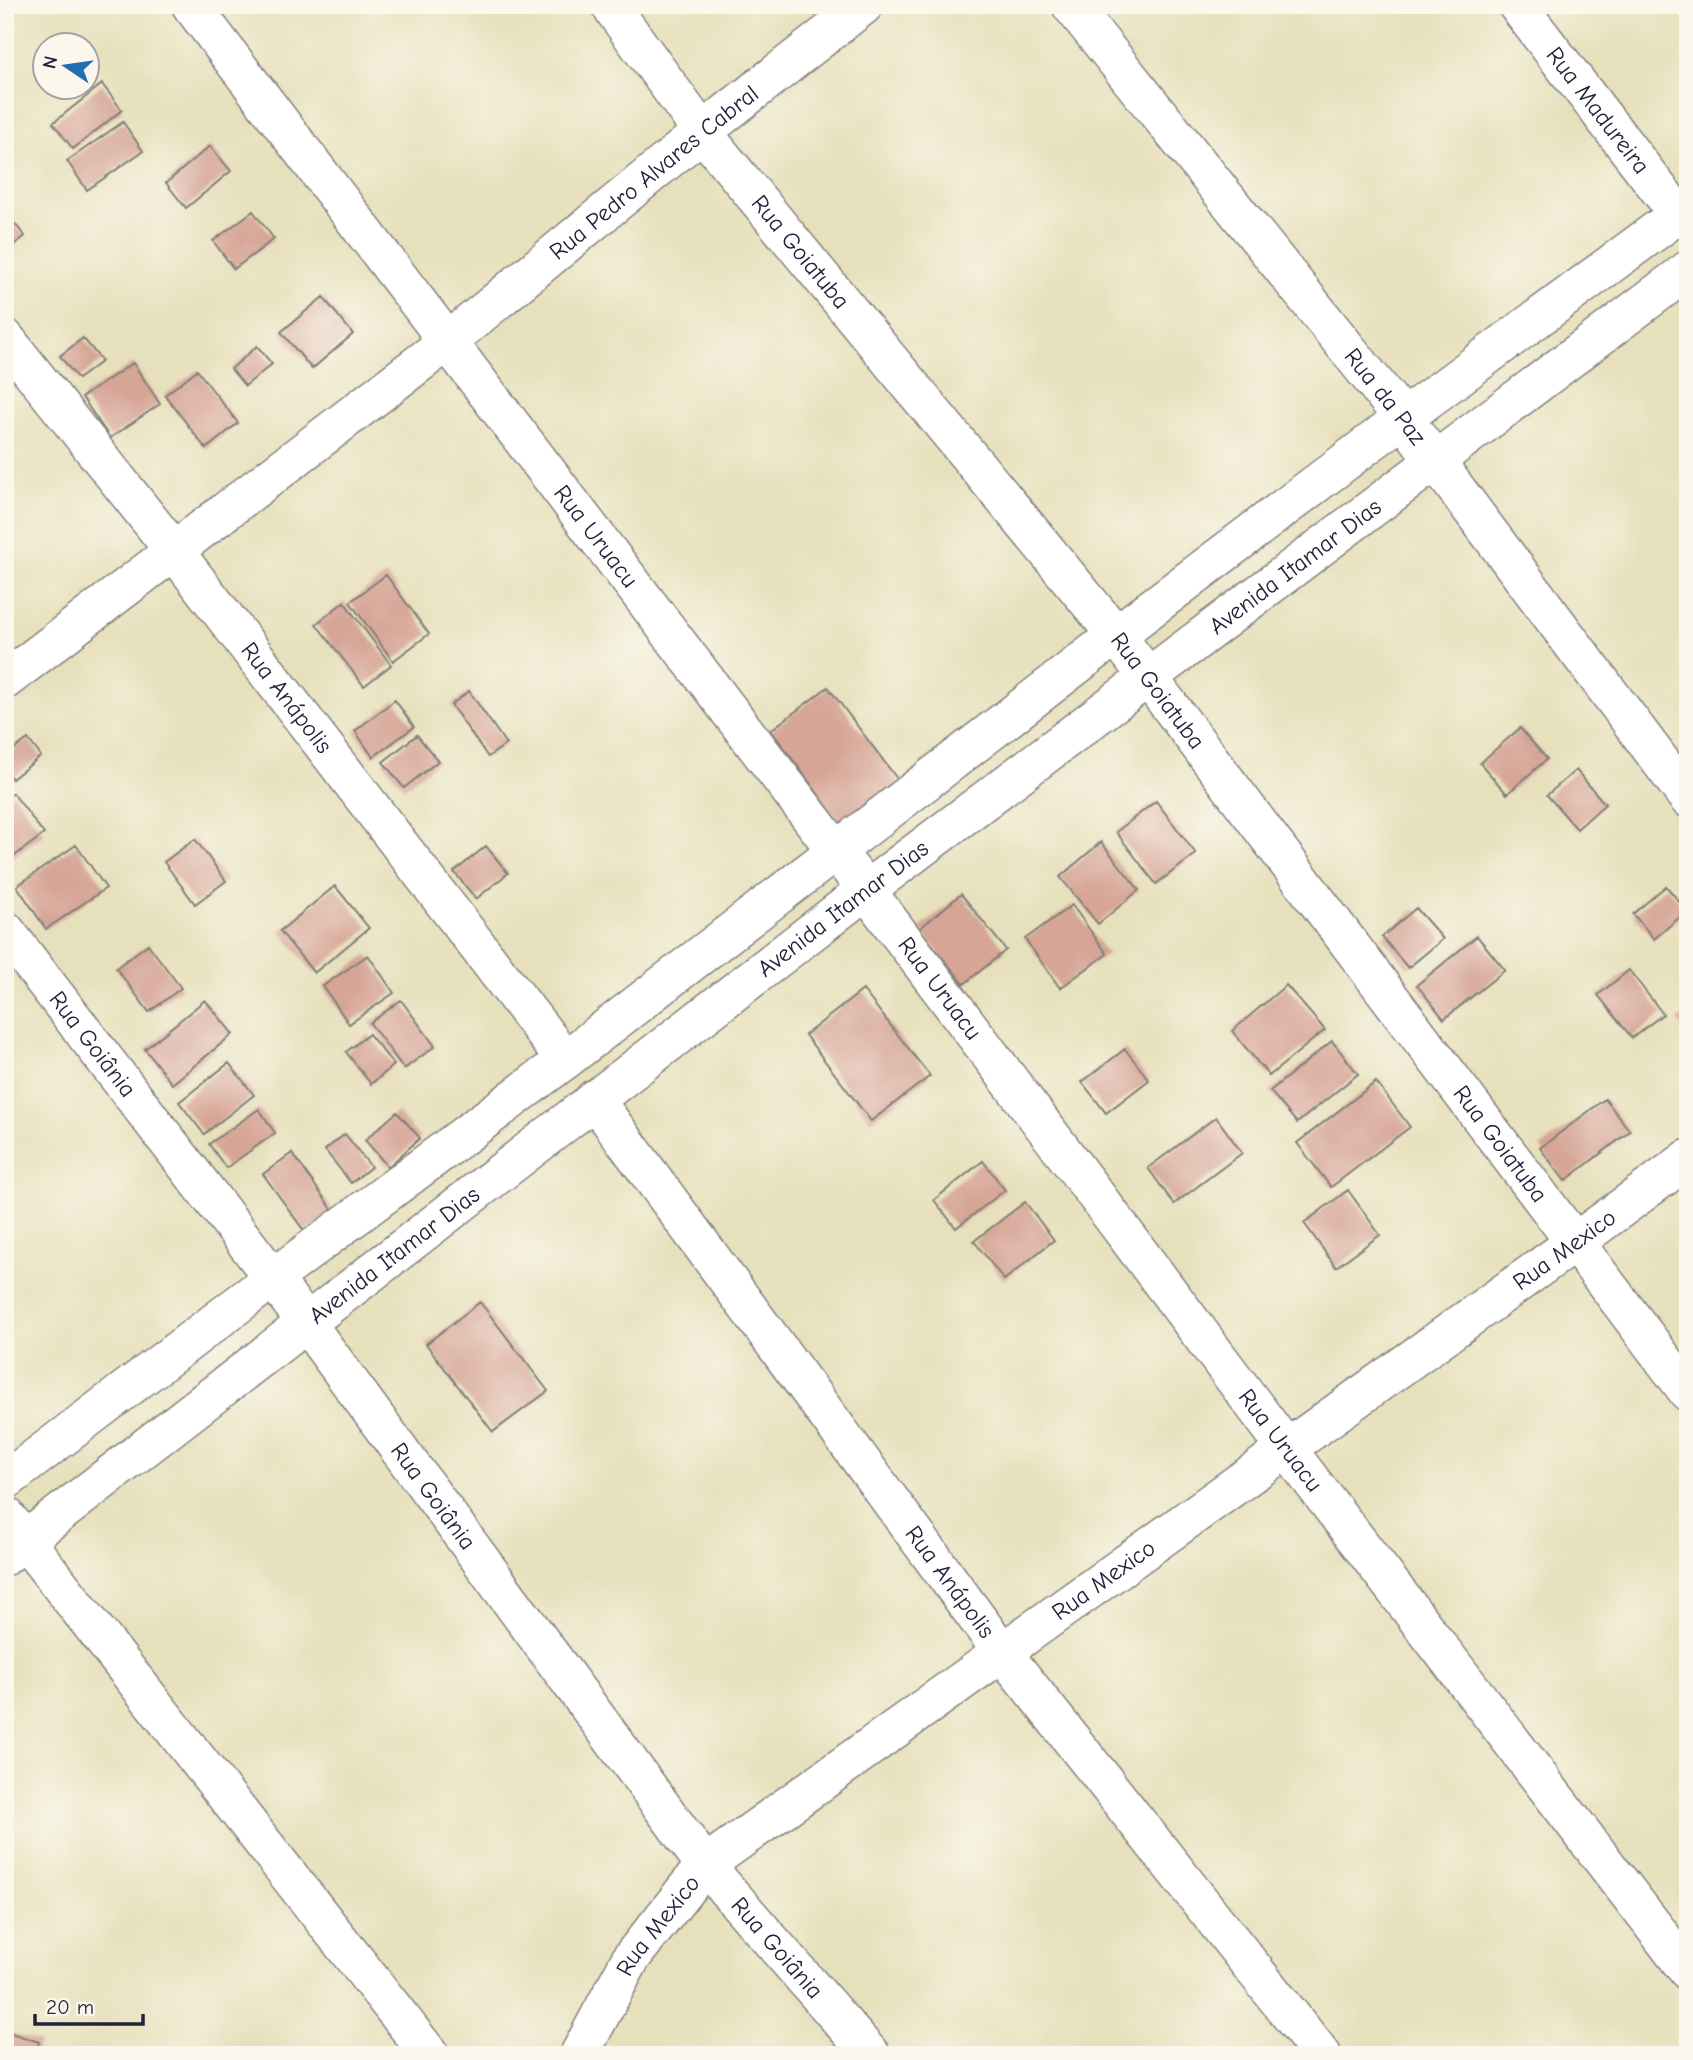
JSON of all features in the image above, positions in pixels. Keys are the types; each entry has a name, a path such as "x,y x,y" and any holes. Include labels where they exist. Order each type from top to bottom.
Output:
{"street":[{"name":"Rua Uruacu","path":"191,5 836,850 1287,1449 1688,1970"},
{"name":"Rua Goiatuba","path":"610,5 702,132 1115,635 1688,1392"},
{"name":"Rua Pedro Alvares Cabral","path":"5,680 447,342 702,132 864,5"},
{"name":"Rua da Paz","path":"1071,5 1403,418 1688,798"},
{"name":"Rua Madureira","path":"1517,5 1683,211"},
{"name":"Avenida Itamar Dias","path":"5,1481 565,1060 1115,635 1683,211"},
{"name":"Avenida Itamar Dias","path":"12,1537 306,1323 866,890 1688,270"},
{"name":"Rua Anápolis","path":"5,338 175,552 565,1060"},
{"name":"Rua Goiânia","path":"5,930 273,1278 705,1865 871,2055"},
{"name":"Rua Anápolis","path":"594,1099 1002,1652 1322,2055"},
{"name":"Rua Mexico","path":"579,2055 631,1958 705,1865 1688,1159"},
{"path":"12,1537 430,2055"}],"building":[{"path":"102,84 122,110 73,149 53,123 79,102 102,102"},
{"path":"123,122 143,151 87,190 67,161"},
{"path":"210,146 231,171 186,208 166,183"},
{"path":"253,211 274,239 234,269 213,241"},
{"path":"5,212 25,236 5,252"},
{"path":"323,297 353,334 312,369 281,332"},
{"path":"83,338 102,361 78,379 60,356"},
{"path":"257,346 272,364 245,386 231,369"},
{"path":"133,363 160,404 110,438 82,397"},
{"path":"197,370 238,423 206,449 165,395"},
{"path":"386,575 429,634 393,661 350,602"},
{"path":"344,602 391,665 364,686 316,624"},
{"path":"828,687 904,788 846,832 771,730"},
{"path":"469,691 506,744 488,757 451,705"},
{"path":"395,700 414,727 373,757 355,731"},
{"path":"1520,728 1547,759 1507,794 1480,763"},
{"path":"417,735 438,761 404,788 383,762"},
{"path":"28,739 41,756 12,779 5,771 5,756"},
{"path":"1576,770 1605,804 1577,829 1547,795"},
{"path":"13,793 44,834 5,863 5,799"},
{"path":"1156,801 1196,854 1156,884 1116,832"},
{"path":"195,839 226,881 195,904 164,862"},
{"path":"1101,842 1139,890 1098,924 1060,877"},
{"path":"76,845 106,888 46,929 17,886"},
{"path":"486,846 508,873 476,899 454,872"},
{"path":"335,886 369,928 314,973 280,931"},
{"path":"1666,886 1687,911 1654,939 1633,914"},
{"path":"961,894 1006,950 964,984 919,929"},
{"path":"1072,905 1107,954 1060,988 1025,939"},
{"path":"1416,908 1443,939 1408,968 1382,937"},
{"path":"1477,936 1505,970 1444,1019 1417,985"},
{"path":"148,944 181,988 149,1012 116,968"},
{"path":"368,955 394,993 349,1024 323,986"},
{"path":"1629,970 1663,1014 1632,1038 1598,995"},
{"path":"1286,985 1325,1030 1269,1076 1232,1031"},
{"path":"863,990 930,1076 871,1121 805,1035"},
{"path":"205,1000 233,1034 172,1084 145,1049"},
{"path":"401,1000 435,1046 404,1069 370,1023"},
{"path":"1688,1012 1688,1033 1677,1021"},
{"path":"369,1034 394,1065 371,1084 346,1052"},
{"path":"1332,1041 1358,1074 1297,1123 1270,1091"},
{"path":"1125,1049 1149,1080 1106,1113 1082,1082"},
{"path":"229,1063 254,1095 204,1134 179,1102"},
{"path":"1376,1082 1410,1127 1331,1187 1297,1143"},
{"path":"1605,1099 1630,1131 1565,1181 1540,1148"},
{"path":"259,1109 275,1133 226,1168 209,1144"},
{"path":"397,1112 420,1138 388,1167 365,1140"},
{"path":"1216,1117 1242,1153 1174,1204 1148,1168"},
{"path":"345,1134 371,1167 351,1183 325,1150"},
{"path":"292,1153 334,1212 305,1232 263,1174"},
{"path":"983,1161 1005,1190 956,1228 934,1200"},
{"path":"1348,1190 1380,1235 1336,1267 1304,1223"},
{"path":"1025,1202 1054,1240 1004,1280 974,1241"},
{"path":"480,1302 548,1391 493,1432 426,1344"},
{"path":"5,2031 39,2042 35,2055 5,2055"}]}
